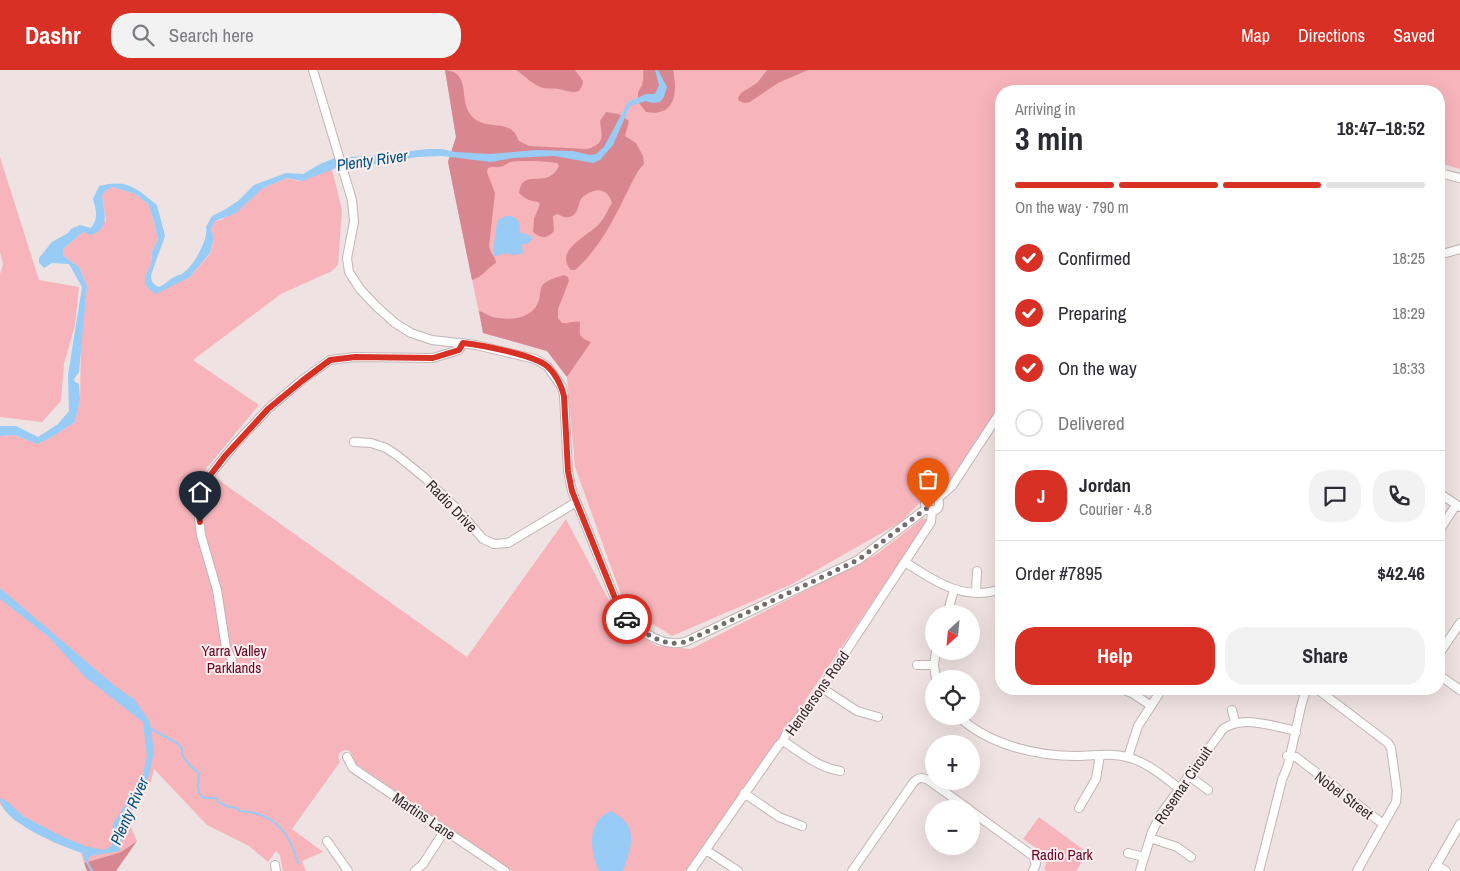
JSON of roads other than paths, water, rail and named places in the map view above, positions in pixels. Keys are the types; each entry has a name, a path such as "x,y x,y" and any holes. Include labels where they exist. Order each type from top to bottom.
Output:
{"street":[{"path":"314,70 352,200 354,222 347,258 349,272 360,289 376,306 395,323 411,333 432,340 463,343 535,359 547,366 562,387 564,396 568,471 576,503 621,613 634,625 660,640 673,644 685,642 858,560 930,509"},
{"path":"1445,174 1460,178"},
{"path":"1445,253 1460,249"},
{"path":"232,660 226,648 217,590 202,535 198,508 202,486 210,475 236,443 268,409 330,360 355,357 433,358 459,350 463,343"},
{"name":"Hendersons Road","path":"691,871 744,793 783,741 786,734 822,688 932,522 930,509 936,509 939,506 937,499 952,486 995,420"},
{"name":"Radio Drive","path":"354,442 378,446 398,456 425,478 483,538 494,544 508,543 576,503"},
{"path":"1445,497 1458,506 1445,523"},
{"path":"905,562 939,584 954,590 976,593 995,590"},
{"path":"976,593 977,571"},
{"path":"950,605 954,590"},
{"path":"1445,645 1460,623"},
{"path":"935,660 935,670"},
{"path":"917,665 934,665"},
{"path":"1445,679 1460,690"},
{"path":"822,688 857,711 878,717"},
{"path":"1135,695 1150,705"},
{"path":"1128,757 1138,726 1158,695"},
{"path":"1259,871 1304,695"},
{"path":"1324,695 1388,743 1391,748 1397,798 1357,871"},
{"path":"1232,710 1235,722 1252,722 1294,732"},
{"name":"Rosemar Circuit","path":"1140,871 1150,838 1161,814 1220,732 1235,722"},
{"path":"970,725 980,732 1021,749 1052,755 1110,754 1128,757 1146,764 1179,788"},
{"path":"783,741 813,762 829,769 840,771"},
{"path":"1080,808 1096,779 1099,771 1100,755"},
{"name":"Martins Lane","path":"347,757 353,768 505,871"},
{"name":"Nobel Street","path":"1289,757 1383,824"},
{"path":"1188,775 1208,790"},
{"path":"852,871 918,778 922,777 931,781 957,800"},
{"path":"744,793 779,817 802,826"},
{"path":"980,817 1033,856 1036,864 1033,871"},
{"path":"1446,871 1435,868 1460,824"},
{"path":"415,871 423,864 446,830"},
{"path":"1150,838 1177,847 1191,856"},
{"path":"327,841 348,871"},
{"path":"706,850 738,871"},
{"path":"1128,853 1144,857"}],"water":[{"name":"Plenty River","path":"655,70 658,70 667,87 664,97 660,102 652,103 646,101 630,106 613,145 600,160 593,163 554,156 512,158 491,162 442,156 417,157 379,164 344,165 302,181 287,178 263,188 236,213 215,221 211,229 214,237 210,253 190,277 156,294 145,284 146,275 151,264 152,251 158,240 148,204 135,194 113,187 105,191 102,196 105,214 104,224 97,232 91,235 83,232 63,249 64,256 79,267 87,286 79,372 74,379 79,384 80,400 75,422 37,444 15,435 0,436 0,426 16,426 38,437 58,424 69,411 68,375 82,287 69,264 52,263 44,268 39,263 39,258 52,242 68,233 71,229 80,225 91,228 96,218 93,199 99,186 117,183 124,184 143,193 157,205 165,236 151,279 159,287 182,274 191,265 203,245 206,227 212,216 239,200 254,185 286,173 303,174 335,158 427,149 490,154 536,150 596,154 604,147 628,102 646,94 655,94 659,85"},
{"path":"506,216 518,220 520,226 519,233 527,234 533,238 529,243 522,245 523,252 521,254 512,255 507,253 494,256 498,220"},
{"name":"Plenty River","path":"0,588 115,686 135,700 150,722 154,752 147,784 132,806 123,825 120,851 90,856 89,860 85,861 82,853 34,832 10,816 3,807 0,798 8,802 23,816 61,836 85,846 103,850 112,846 113,824 141,783 147,756 143,722 85,677 49,637 0,599"},
{"path":"611,811 623,819 628,826 631,845 623,871 599,871 592,846 592,837 597,822"}],"waterway":[{"path":"151,729 177,743 182,749 185,759 199,773 198,783 202,797 217,798 218,802 229,807 262,815 271,820 285,833 295,852 298,863"},
{"path":"86,860 92,871"}],"park label":[{"name":"Yarra Valley Parklands","path":"234,658"},
{"name":"Radio Park","path":"1062,854"}]}
